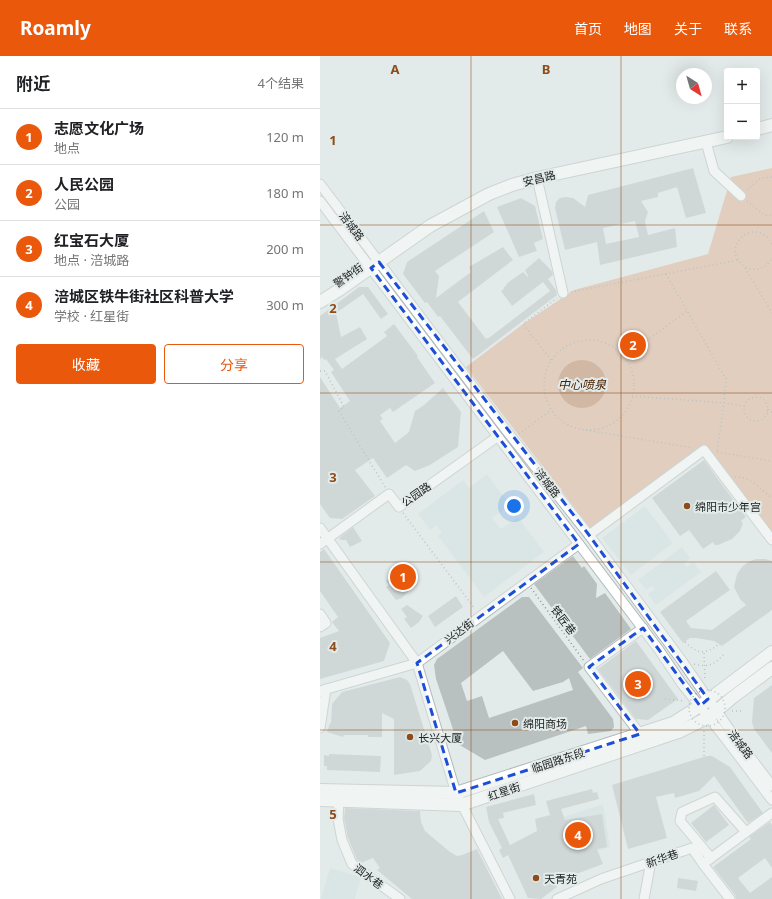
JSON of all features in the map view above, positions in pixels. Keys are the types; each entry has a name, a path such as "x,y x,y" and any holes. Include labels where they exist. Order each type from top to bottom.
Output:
{"main road":[{"path":"760,121 772,118"},
{"path":"760,128 772,125"},
{"name":"安昌路","path":"373,262 426,219 486,187 510,177 535,170 724,130"},
{"name":"安昌路","path":"373,262 430,226 461,209 512,185 537,178 724,138"},
{"name":"警钟街","path":"320,293 373,262"},
{"name":"警钟街","path":"320,302 373,262"},
{"name":"临园路东段","path":"320,790 456,793 674,723 701,700 772,652"},
{"name":"红星街","path":"320,800 461,805 681,731 710,718 770,672"}],"street":[{"path":"706,142 714,171 741,196"},
{"path":"537,178 563,293"},
{"name":"涪城路","path":"320,184 373,262 497,437 643,628 682,684 701,700"},
{"name":"涪城路","path":"320,201 373,262 589,535 682,661 710,718 769,784 772,800"},
{"name":"公园路","path":"324,542 389,494 399,507 497,437"},
{"path":"589,535 704,450 772,540"},
{"path":"320,528 324,542 417,663 456,793 510,899"},
{"name":"兴达街","path":"320,728 323,690 417,663 579,544"},
{"path":"320,614 326,623 320,627"},
{"path":"640,734 589,667 643,628"},
{"path":"711,858 680,821 682,812 714,797 746,832"},
{"name":"泗水巷","path":"338,801 338,819 342,840 352,864 400,899"},
{"path":"730,899 703,864 772,813"},
{"name":"新华巷","path":"557,899 601,878 692,848 703,864"},
{"path":"644,899 651,861"}],"path":[{"path":"772,177 761,178 741,196 764,215 772,216"},
{"path":"772,242 767,236 761,233 749,232 743,235 736,246 738,260 745,267 772,313"},
{"path":"745,267 757,270 763,268 772,259"},
{"path":"551,361 523,324 563,293 738,260"},
{"path":"666,274 726,379 717,452 772,461"},
{"path":"624,357 687,310"},
{"path":"579,429 595,429 610,424 622,414 630,403 632,396 633,375 628,362 619,351 608,344 594,340 580,340 567,345 555,355 547,368 544,383 546,399 553,413 565,423 579,429 704,450"},
{"path":"632,396 724,403 744,406"},
{"path":"752,398 760,398 766,403 767,411 764,418 753,421 747,417 744,406 752,398"},
{"path":"513,439 552,410"},
{"path":"767,411 772,412"},
{"path":"726,479 741,476 760,488 772,498"},
{"name":"铁匠巷","path":"526,582 589,667"},
{"path":"685,642 691,648 704,652 712,650 719,644"},
{"path":"701,700 705,667 704,652"},
{"path":"705,667 716,662 724,654"},
{"path":"711,691 720,696 723,701 725,711 723,716 715,724 710,718 699,724 692,717 690,707 711,691"},
{"path":"665,699 701,700"},
{"path":"731,711 744,711"},
{"path":"704,756 710,718"}],"highlighted area":[{"path":"379,262 589,535 708,699 700,706 643,628 589,667 640,734 456,793 417,663 579,544 371,268"}],"shaded area":[{"path":"772,168 772,535 705,446 591,529 466,367 523,324 574,290 708,254 731,177"},
{"path":"487,474 510,505 492,518 501,529 518,517 544,552 484,597 438,536 442,533 436,525 430,530 418,514 463,480 469,488"},
{"path":"645,506 673,543 631,575 602,538"},
{"path":"682,547 690,558 684,563 687,567 693,562 701,572 656,605 648,594 655,589 652,586 646,590 638,580"},
{"path":"603,804 610,847 558,863 545,823"},
{"path":"330,868 361,877 355,899 321,899"}],"water":[{"name":"中心喷泉","path":"577,360 587,360 596,364 602,370 605,375 605,393 596,404 587,408 577,408 568,404 562,398 558,389 558,379 562,370 568,364"}],"building":[{"path":"693,168 706,213 686,218 677,187 658,193 658,197 641,201 648,212 645,221 648,235 675,228 677,247 600,265 597,242 565,250 555,208 556,202 560,198 566,197 573,198 585,207 588,195","holes":["635,221 639,237 606,244 603,228"]},
{"path":"521,198 535,206 543,239 534,243 537,251 519,257 497,207"},
{"path":"484,211 494,232 435,271 439,276 436,298 471,272 469,267 503,247 513,260 458,302 486,339 550,291 543,282 512,306 501,291 507,285 506,284 523,272 529,278 525,270 539,258 552,271 553,275 548,279 556,290 557,295 473,359 440,316 438,317 427,302 425,303 403,274 407,262"},
{"path":"359,287 368,287 388,314 381,319 363,294 336,313 341,337 360,327 367,339 335,359 342,369 387,336 384,332 394,324 418,356 417,357 435,383 393,412 390,408 380,415 383,419 380,421 395,443 409,432 415,411 443,388 461,412 458,447 430,465 415,471 406,465 387,478 373,458 355,470 375,496 342,519 330,518 320,504 320,377 340,408 350,401 331,372 334,370 326,359 324,360 322,357 320,359 320,316"},
{"name":"绵阳市少年宫","path":"704,460 746,517 741,521 743,523 740,531 732,539 718,545 715,545 713,542 703,549 689,530 680,536 652,498"},
{"path":"353,527 362,541 350,547 346,540 341,540 339,538"},
{"path":"324,549 390,643 384,661 320,679 320,638 339,631 332,622 338,617 320,591 320,552"},
{"path":"573,556 582,568 584,566 597,584 596,598 605,593 631,629 590,659 534,584"},
{"path":"756,559 772,561 772,610 722,646 714,641 696,638 690,638 683,643 660,612 716,571 730,590 686,621 691,628 712,630 746,605 740,599 734,587 737,574 742,567 748,562"},
{"path":"402,563 416,583 402,598 396,600 386,587 389,585 386,581"},
{"path":"456,596 463,607 435,627 428,616"},
{"path":"522,597 529,597 583,668 578,672 613,719 614,727 611,731 588,734 586,726 485,760 458,744 436,679 434,665 437,659","holes":["503,651 533,691 563,682 569,678 573,690 489,718 482,696 467,701 461,683"]},
{"path":"407,605 423,616 419,622 411,628 404,619 407,617 401,609"},
{"path":"636,641 678,699 648,720 636,719 598,669"},
{"name":"长兴大厦","path":"400,677 407,680 410,684 432,755 431,761 420,771 394,775 394,719 382,713 382,737 368,737 368,735 344,735 343,737 327,732 331,723 332,704 342,692"},
{"path":"772,685 772,753 754,729 752,722 754,698"},
{"path":"329,754 381,756 380,772 327,770 327,766 324,766 324,755 329,756"},
{"path":"707,756 712,756 730,767 763,813 748,823 714,776 699,791 675,798 674,793 656,797 667,838 628,849 612,785"},
{"path":"592,789 593,793 597,792 599,799 561,809 565,820 602,814 607,847 597,849 603,864 555,882 557,887 541,899 528,898 508,855 503,858 499,850 502,848 489,822 486,807 534,794 536,805 503,813 504,818 498,819 510,845 537,831 535,819 550,815 546,801"},
{"path":"714,805 729,825 706,842 691,823"},
{"path":"345,808 420,811 421,822 425,831 450,852 457,856 477,849 502,899 412,899 377,870 380,868 373,858 361,863 357,860 348,838 344,819"},
{"path":"770,822 772,825 772,868 765,858 738,878 750,893 772,877 772,899 736,899 735,895 713,867 751,839 749,837"},
{"path":"678,878 698,881 696,891 677,888"}],"place":[{"name":"人民公园","path":"633,345"},
{"name":"绵阳市少年宫","path":"687,506"},
{"name":"志愿文化广场","path":"403,577"},
{"name":"红宝石大厦","path":"638,684"},
{"name":"绵阳商场","path":"515,723"},
{"name":"长兴大厦","path":"410,737"},
{"name":"涪城区铁牛街社区科普大学","path":"578,835"},
{"name":"天青苑","path":"536,878"}]}
